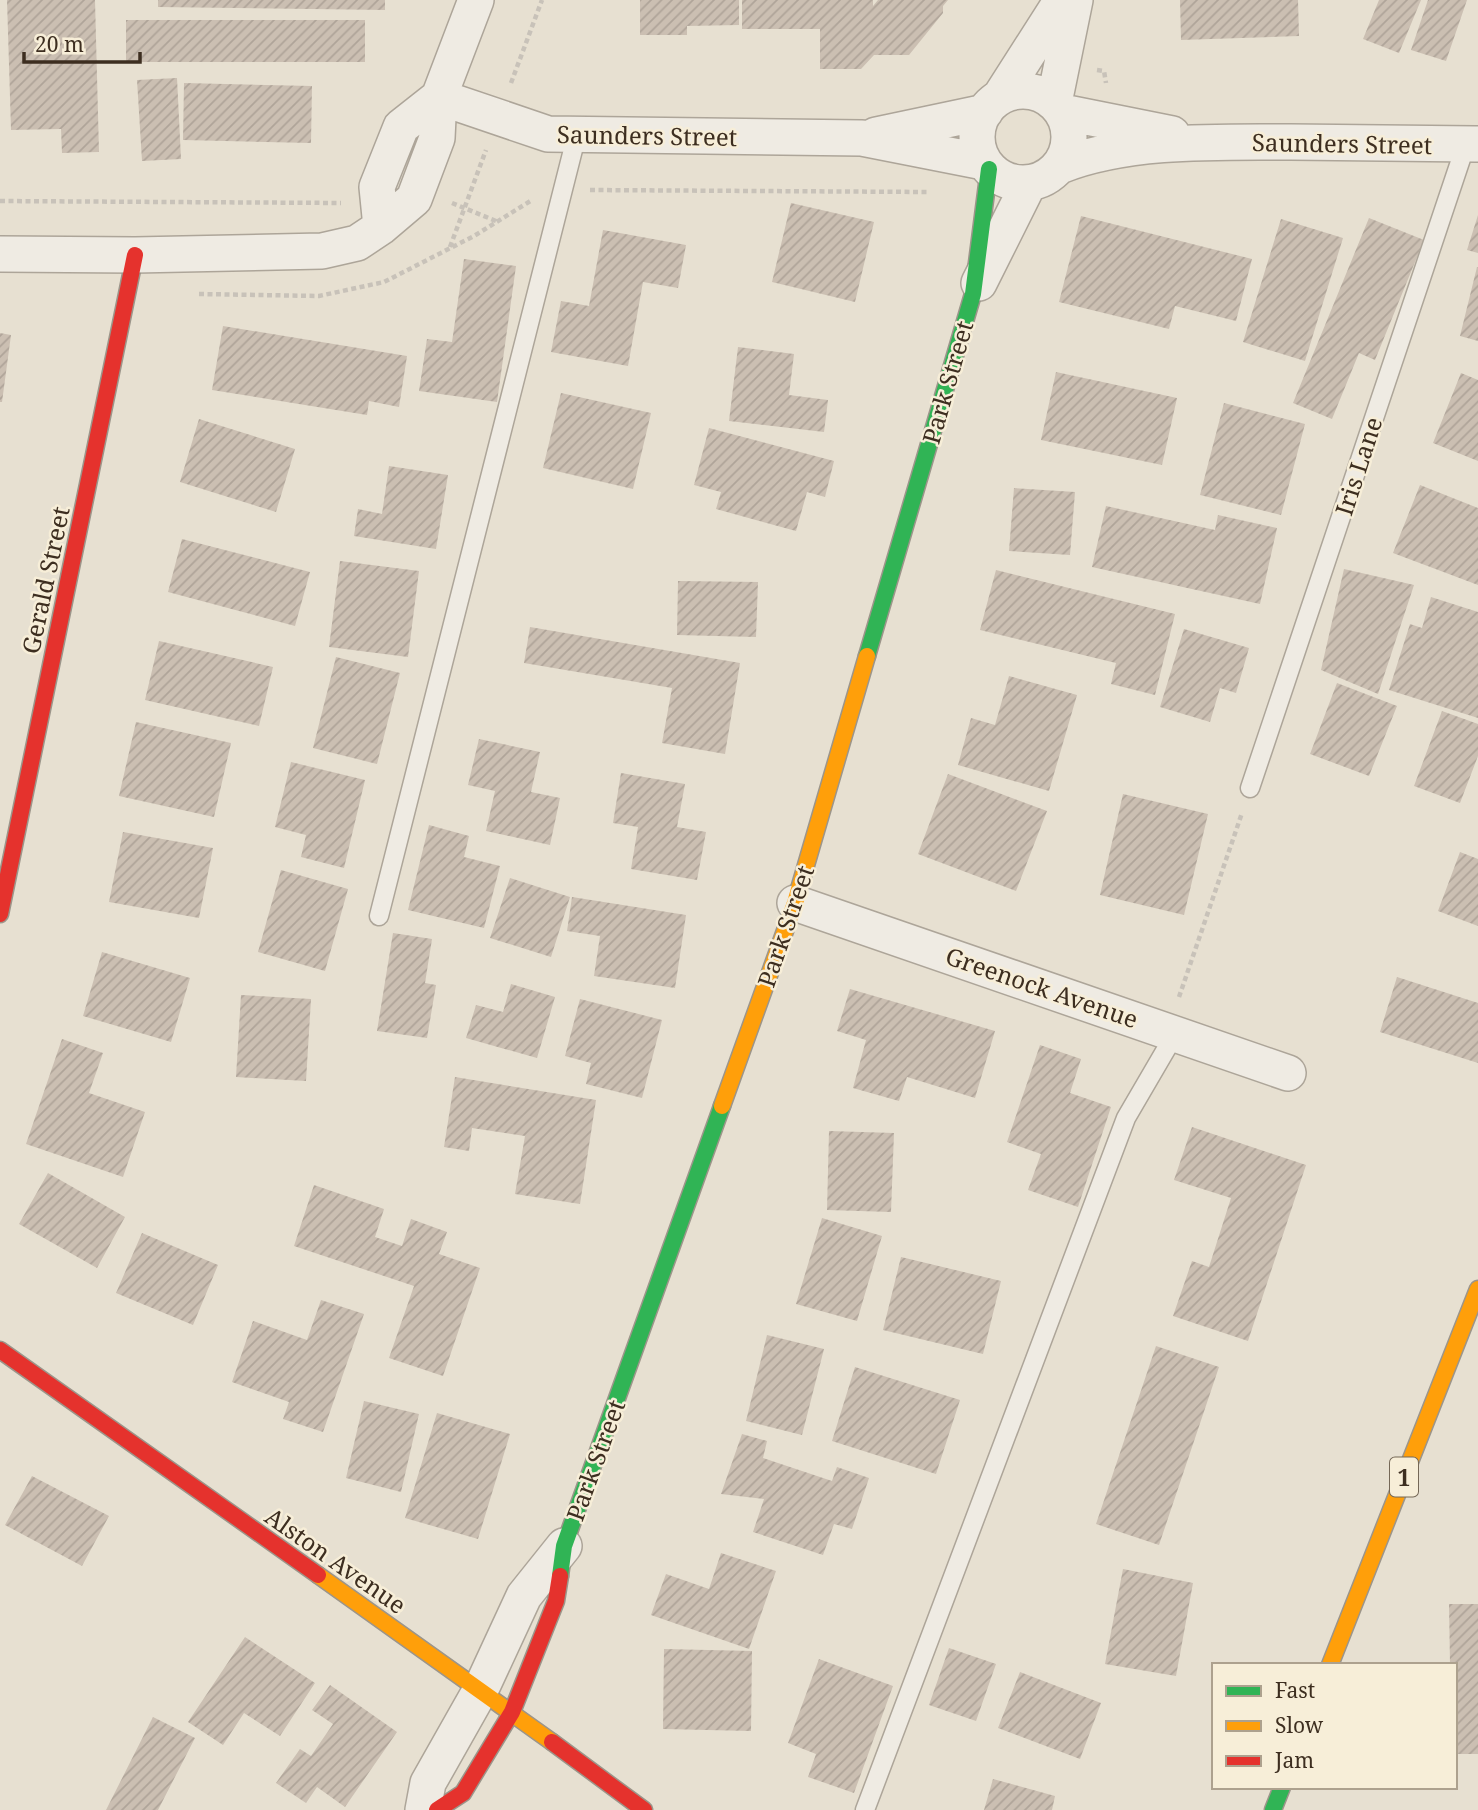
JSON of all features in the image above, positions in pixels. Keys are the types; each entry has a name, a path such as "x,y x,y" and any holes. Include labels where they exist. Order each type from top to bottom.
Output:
{"main road":[{"name":"Park Street","path":"437,1810 463,1793 512,1712 556,1601 564,1546 795,903 973,294 987,166"},
{"name":"Gerald Street","path":"0,914 135,256"},
{"name":"1","path":"1331,1663 1478,1289"},
{"name":"Alston Avenue","path":"0,1350 512,1712 644,1810"},
{"path":"1273,1810 1281,1789"}],"street":[{"path":"0,254 135,256 322,251 357,243 414,199 437,138 439,97 476,0"},
{"path":"992,105 1022,91 1045,96 1066,120 1070,138 1060,166 1051,174 1029,183 1000,178 987,166 977,138 980,122 1062,0"},
{"path":"1058,108 1075,0"},
{"name":"Saunders Street","path":"439,97 548,134 862,138 987,166"},
{"name":"Saunders Street","path":"862,138 992,105"},
{"name":"Saunders Street","path":"1058,108 1206,141"},
{"name":"Saunders Street","path":"1060,166 1079,158 1108,152 1206,141 1472,144"},
{"name":"Park Street","path":"973,294 1029,183"},
{"name":"Greenock Avenue","path":"795,903 1288,1073"},
{"name":"Park Street","path":"423,1810 428,1783 480,1690 524,1595 564,1546"}],"lane":[{"path":"379,916 577,134"},
{"name":"Iris Lane","path":"1250,788 1472,144"},
{"path":"865,1810 1126,1118 1171,1033"}],"path":[{"path":"188,294 319,296 384,282 474,236 549,190 939,192"},
{"path":"0,201 342,202"},
{"path":"1171,1033 1250,788"}],"building":[{"path":"7,0 95,0 99,152 62,153 61,129 11,130"},
{"path":"158,0 385,0 385,10 158,7"},
{"path":"640,0 739,0 739,25 687,26 687,35 640,35"},
{"path":"742,0 873,0 873,6 878,0 948,0 943,6 943,13 909,55 874,55 861,69 820,69 820,29 742,29"},
{"path":"1180,0 1298,0 1299,36 1181,40"},
{"path":"1379,0 1421,0 1399,53 1363,39"},
{"path":"1428,0 1467,0 1446,61 1411,50"},
{"path":"126,20 365,20 365,62 126,62"},
{"path":"177,78 181,159 142,161 137,80"},
{"path":"184,83 312,86 311,143 183,140"},
{"path":"791,203 874,222 855,302 772,282"},
{"path":"1478,215 1478,253 1467,250"},
{"path":"1081,216 1252,259 1236,321 1175,306 1169,329 1059,302"},
{"path":"1369,218 1424,240 1375,360 1359,353 1332,419 1293,403"},
{"path":"1281,219 1343,238 1305,361 1243,342"},
{"path":"603,230 686,245 678,288 643,282 628,366 551,352 561,301 589,306"},
{"path":"464,259 516,266 497,402 419,391 427,339 452,342"},
{"path":"1478,267 1478,341 1460,336"},
{"path":"223,326 407,356 399,407 369,401 367,415 212,390"},
{"path":"0,333 11,335 2,402 0,402"},
{"path":"738,347 794,354 789,395 828,400 824,432 729,421"},
{"path":"1056,372 1177,398 1162,465 1041,440"},
{"path":"1461,373 1478,380 1478,461 1433,443"},
{"path":"561,393 651,413 633,489 543,468"},
{"path":"1224,403 1305,424 1281,515 1200,495"},
{"path":"199,419 295,449 276,512 180,482"},
{"path":"709,428 834,461 825,497 807,492 796,531 716,509 721,492 694,485"},
{"path":"389,466 448,475 436,549 354,536 358,509 382,514"},
{"path":"1420,485 1478,508 1478,585 1393,553"},
{"path":"1014,488 1075,492 1070,555 1009,551"},
{"path":"1106,506 1215,530 1218,515 1277,528 1260,604 1092,567"},
{"path":"182,539 310,572 295,626 168,592"},
{"path":"340,561 419,571 408,657 329,647"},
{"path":"1344,569 1414,585 1378,694 1321,670"},
{"path":"996,570 1175,614 1155,695 1111,684 1116,663 980,630"},
{"path":"678,581 758,582 756,637 677,635"},
{"path":"1431,597 1478,612 1478,718 1389,690 1410,624 1422,628"},
{"path":"530,627 740,663 725,754 662,743 672,688 524,663"},
{"path":"1184,629 1249,648 1236,693 1220,688 1210,722 1160,707"},
{"path":"159,641 273,667 259,726 145,700"},
{"path":"336,657 400,673 377,764 313,748"},
{"path":"1009,676 1077,695 1049,791 958,765 971,718 995,725"},
{"path":"1337,683 1397,706 1369,776 1310,754"},
{"path":"1442,711 1478,724 1478,756 1460,803 1414,786"},
{"path":"136,722 231,743 214,817 119,796"},
{"path":"479,739 540,752 531,792 560,798 550,845 486,831 495,791 468,785"},
{"path":"291,762 365,780 344,868 301,857 306,835 275,827"},
{"path":"621,773 685,784 677,827 706,832 697,880 631,869 638,827 613,823"},
{"path":"948,774 1047,811 1016,891 918,854"},
{"path":"1123,794 1208,814 1184,915 1100,895"},
{"path":"429,825 469,836 464,857 500,866 484,928 408,910"},
{"path":"123,832 213,848 199,918 109,902"},
{"path":"1460,852 1478,859 1478,926 1438,911"},
{"path":"281,870 348,889 325,971 258,952"},
{"path":"510,878 570,897 551,957 490,938"},
{"path":"572,897 686,915 675,988 594,976 600,936 567,931"},
{"path":"393,933 432,939 425,983 436,985 427,1038 377,1031"},
{"path":"102,952 190,978 171,1042 83,1016"},
{"path":"1397,977 1478,1003 1478,1063 1380,1032"},
{"path":"511,984 555,997 537,1058 466,1038 476,1005 503,1012"},
{"path":"850,989 995,1031 975,1098 907,1077 899,1101 853,1088 866,1040 837,1031"},
{"path":"241,995 311,999 306,1081 236,1077"},
{"path":"580,999 662,1020 642,1098 586,1084 591,1063 565,1056"},
{"path":"62,1039 103,1053 89,1093 145,1112 123,1177 26,1144"},
{"path":"1040,1045 1081,1059 1070,1093 1111,1107 1078,1207 1028,1190 1041,1154 1007,1142"},
{"path":"455,1077 596,1100 580,1204 515,1194 525,1136 472,1128 469,1151 444,1147"},
{"path":"1192,1127 1306,1165 1248,1341 1173,1316 1192,1261 1209,1267 1231,1198 1174,1180"},
{"path":"829,1131 894,1133 891,1212 827,1210"},
{"path":"48,1173 125,1217 97,1268 19,1224"},
{"path":"314,1185 384,1209 375,1237 402,1246 411,1219 447,1232 439,1254 480,1268 443,1376 389,1358 414,1286 294,1246"},
{"path":"822,1218 882,1236 857,1321 796,1304"},
{"path":"142,1233 218,1265 193,1325 116,1293"},
{"path":"901,1257 1001,1281 983,1354 883,1330"},
{"path":"321,1300 364,1314 323,1432 283,1419 289,1402 232,1382 253,1321 307,1340"},
{"path":"767,1335 824,1349 802,1435 746,1421"},
{"path":"1156,1346 1219,1367 1159,1545 1096,1524"},
{"path":"855,1367 960,1400 936,1474 832,1441"},
{"path":"364,1401 419,1414 401,1492 346,1478"},
{"path":"437,1413 510,1434 478,1539 405,1518"},
{"path":"742,1434 767,1441 763,1458 832,1481 837,1467 869,1478 852,1529 834,1524 823,1555 753,1532 764,1499 721,1494"},
{"path":"32,1476 109,1516 82,1566 5,1525"},
{"path":"721,1553 776,1571 749,1649 651,1615 666,1574 709,1589"},
{"path":"1123,1569 1193,1583 1176,1676 1105,1664"},
{"path":"1449,1604 1478,1604 1478,1754 1457,1754 1457,1663 1450,1663"},
{"path":"245,1637 315,1683 280,1736 244,1713 223,1745 188,1722"},
{"path":"949,1648 996,1664 976,1721 929,1705"},
{"path":"664,1649 752,1651 751,1731 663,1729"},
{"path":"819,1659 893,1686 854,1793 808,1777 816,1754 788,1743"},
{"path":"1020,1672 1101,1703 1080,1759 998,1728"},
{"path":"330,1685 397,1732 345,1807 317,1787 306,1803 276,1783 300,1749 311,1756 333,1724 312,1710"},
{"path":"153,1717 195,1738 158,1810 106,1810"},
{"path":"993,1779 1055,1796 1052,1810 984,1810"}],"traffic: fast":[{"path":"867,656 973,294 989,169"},
{"path":"560,1576 564,1546 722,1106"},
{"path":"1273,1810 1281,1789"}],"traffic: slow":[{"path":"722,1106 795,903 867,656"},
{"path":"1331,1663 1478,1289"},
{"path":"318,1575 552,1742"}],"traffic: jam":[{"path":"0,914 135,255"},
{"path":"0,1350 318,1575"},
{"path":"437,1810 463,1793 512,1712 556,1601 560,1576"},
{"path":"552,1742 644,1810"}]}
